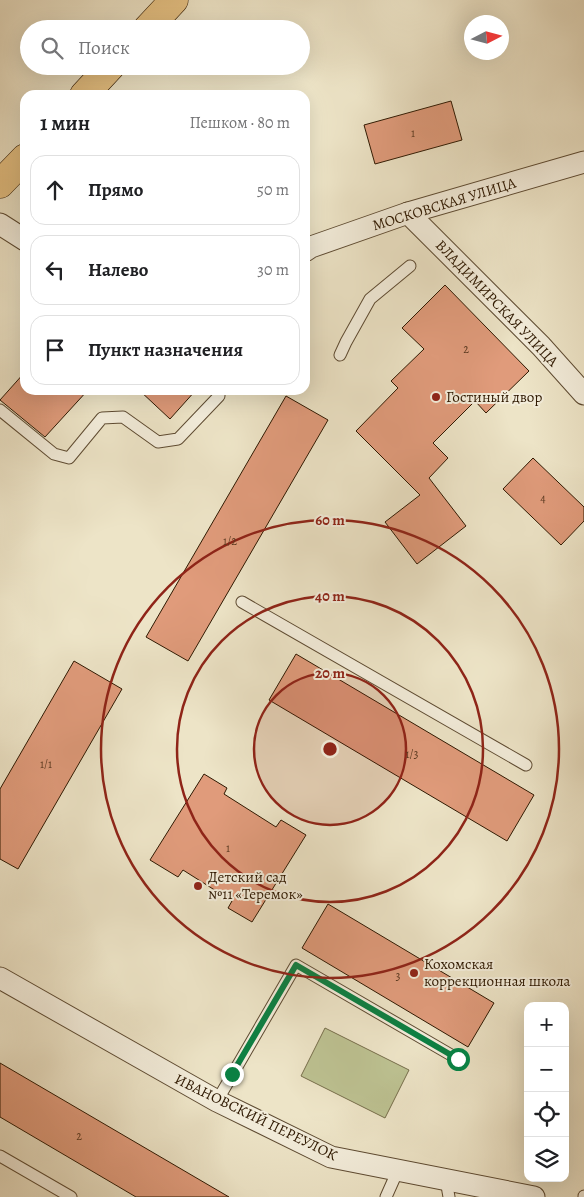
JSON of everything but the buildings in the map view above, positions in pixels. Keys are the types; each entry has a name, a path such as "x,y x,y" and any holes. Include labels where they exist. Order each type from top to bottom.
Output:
{"main road":[{"path":"155,20 174,0"},
{"path":"89,90 103,75"},
{"path":"0,184 20,163"}],"street":[{"name":"МОСКОВСКАЯ УЛИЦА","path":"310,247 408,213 584,162"},
{"name":"ВЛАДИМИРСКАЯ УЛИЦА","path":"408,213 541,346 584,394"},
{"path":"0,224 20,237"},
{"name":"ИВАНОВСКИЙ ПЕРЕУЛОК","path":"0,978 217,1101 331,1157 398,1170 448,1189 534,1197"}],"lane":[{"path":"340,355 370,298 410,266"},
{"path":"0,410 54,454 69,458 102,418 123,417 158,442 178,439 219,395"},
{"path":"242,602 526,764"},
{"path":"217,1101 296,965 458,1059"},
{"path":"0,1156 71,1197"},
{"path":"386,1197 398,1170"}],"green space":[{"path":"325,1028 409,1070 385,1118 301,1076"}],"place":[{"name":"Гостиный двор","path":"436,397"},
{"name":"Детский сад №11 «Теремок»","path":"198,886"},
{"name":"Кохомская коррекционная школа","path":"414,973"}],"route":[{"path":"232,1074 296,965 458,1059"}]}
